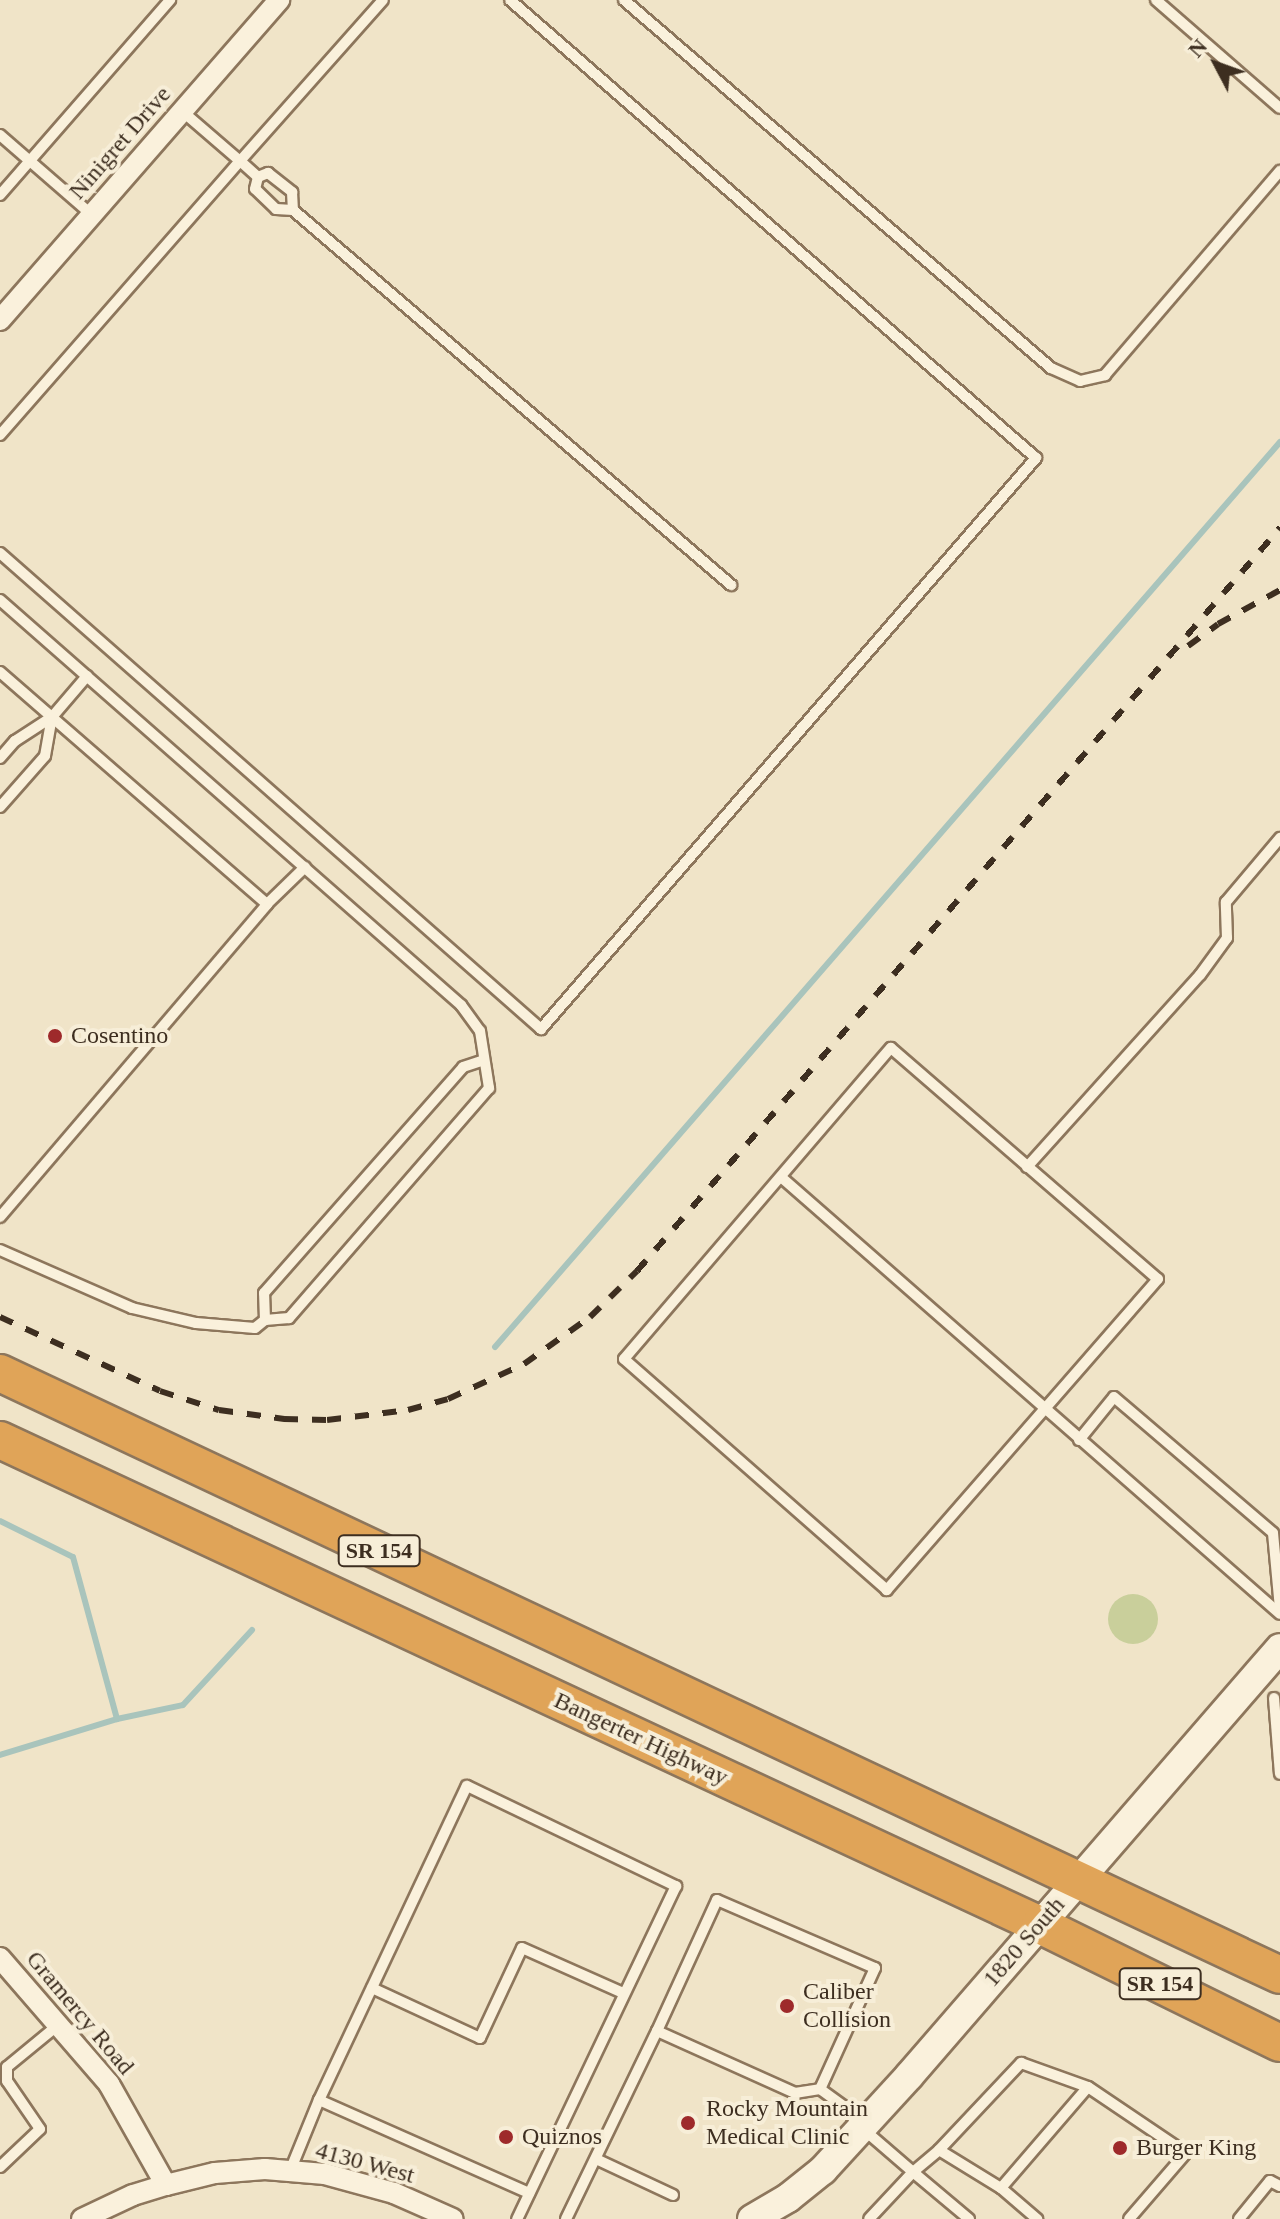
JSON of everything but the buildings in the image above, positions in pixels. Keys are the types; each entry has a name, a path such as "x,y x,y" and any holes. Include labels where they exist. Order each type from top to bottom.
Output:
{"highway":[{"name":"SR 154","path":"0,1373 1280,1975"},
{"name":"Bangerter Highway","path":"0,1440 1040,1925 1280,2043"}],"street":[{"name":"Ninigret Drive","path":"0,320 279,0"},
{"name":"1820 South","path":"752,2219 788,2198 823,2170 862,2128 1280,1648"},
{"name":"Gramercy Road","path":"0,1958 109,2084 166,2185"},
{"path":"795,2219 823,2170"},
{"name":"4130 West","path":"82,2219 133,2195 215,2173 290,2171 325,2174 394,2193 453,2219"}],"lane":[{"path":"0,195 170,0"},
{"path":"0,435 383,0"},
{"path":"0,553 541,1029 1036,458 510,0"},
{"path":"624,0 1051,368 1080,381 1105,375 1280,171"},
{"path":"1156,0 1280,108"},
{"path":"182,111 258,177"},
{"path":"0,135 92,215"},
{"path":"258,177 268,173 292,192 293,210"},
{"path":"258,177 255,189 276,209 293,210 731,585"},
{"path":"0,600 461,1005 480,1031 482,1061 489,1088 289,1318 265,1320 255,1328 211,1324 132,1308 0,1250"},
{"path":"0,672 267,904"},
{"path":"0,758 15,741 52,717 87,676"},
{"path":"0,807 45,756 52,717"},
{"path":"1027,1167 1200,975 1227,938 1226,902 1280,838"},
{"path":"0,1217 267,904 305,867"},
{"path":"891,1048 1158,1279 887,1590 624,1359 781,1177 891,1048"},
{"path":"265,1320 264,1293 463,1067 482,1061"},
{"path":"781,1177 1280,1614"},
{"path":"1079,1440 1114,1397 1273,1533 1280,1608"},
{"path":"1252,1680 1277,1701 1280,1774"},
{"path":"290,2171 319,2100 467,1786 676,1886 517,2219"},
{"path":"566,2219 717,1900 875,1968 820,2089"},
{"path":"372,1988 480,2038 522,1948 623,1993"},
{"path":"0,2167 40,2129 7,2081 7,2067 58,2025"},
{"path":"657,2031 795,2093 820,2089 969,2219"},
{"path":"869,2219 1021,2063 1088,2087 1186,2153 1129,2219"},
{"path":"1001,2188 1088,2087"},
{"path":"319,2100 529,2193"},
{"path":"939,2150 1001,2188 1037,2219"},
{"path":"596,2159 673,2195"},
{"path":"1239,2219 1270,2181 1280,2186"}],"green space":[{"path":"1133,1594 1151,1601 1158,1619 1151,1637 1133,1644 1115,1637 1108,1619 1115,1601"}],"waterway":[{"path":"495,1347 1280,442"},
{"path":"0,1521 73,1557 117,1719"},
{"path":"0,1755 117,1719 183,1705 252,1630"}],"railway":[{"path":"0,1317 160,1391 219,1410 284,1419 327,1420 408,1410 448,1399 524,1364 590,1317 637,1271 1280,528"},
{"path":"1188,646 1218,624 1280,590"}],"place":[{"name":"Cosentino","path":"55,1036"},
{"name":"Caliber Collision","path":"787,2006"},
{"name":"Rocky Mountain Medical Clinic","path":"688,2123"},
{"name":"Quiznos","path":"506,2137"},
{"name":"Burger King","path":"1120,2148"}]}
